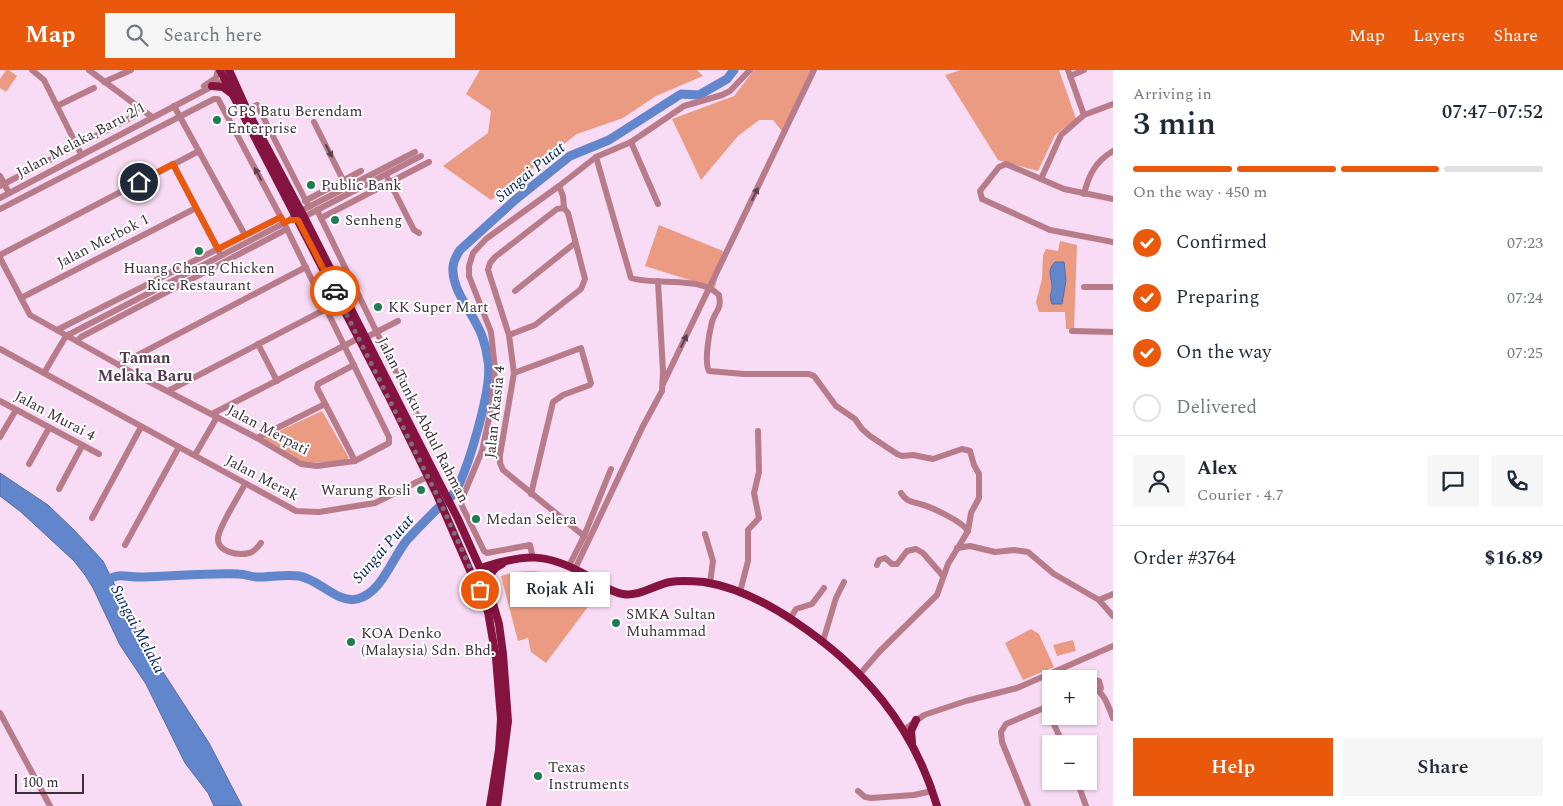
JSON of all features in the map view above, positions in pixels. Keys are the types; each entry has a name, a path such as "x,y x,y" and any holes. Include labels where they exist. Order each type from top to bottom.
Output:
{"main road":[{"name":"Jalan Tunku Abdul Rahman","path":"219,70 228,75 247,110 295,216"},
{"name":"Jalan Tunku Abdul Rahman","path":"228,75 234,96 295,216 362,338 448,508 458,519 494,601 503,654 508,721 497,806"},
{"path":"212,86 227,89 234,96"},
{"name":"Jalan Tunku Abdul Rahman","path":"362,338 427,477 440,493"},
{"name":"Jalan Tunku Abdul Rahman","path":"448,508 450,524 490,616 496,658 501,719 499,750 490,806"},
{"path":"450,524 471,561 480,568"},
{"path":"476,557 480,561 487,562 533,558 551,559 572,567 611,590 625,595 636,594 669,582 692,581 710,583 740,592 790,619 824,641 860,674 878,694 914,747 937,806"},
{"path":"480,568 510,560"},
{"path":"494,601 490,586 491,574 498,566 510,560"},
{"path":"480,568 479,577 487,598 490,616"},
{"path":"914,747 911,731 916,720"}],"street":[{"path":"32,70 44,80 81,154"},
{"path":"89,70 152,117"},
{"path":"104,82 131,70"},
{"path":"174,106 186,95 216,78 219,70"},
{"path":"533,558 530,546 487,553 461,502 482,451 492,404 495,369 491,332 469,276 470,261 479,245 486,239 596,157 631,142 684,106 730,91 750,70"},
{"path":"572,567 659,396 663,384 814,70"},
{"path":"1084,70 1069,73 1084,115"},
{"path":"174,106 212,86 228,75"},
{"path":"57,106 94,88"},
{"path":"0,209 214,99 220,101 295,216"},
{"path":"1041,179 1062,136 1084,115 1113,104"},
{"path":"247,110 258,105 265,119 295,216 306,267 354,365 318,384 317,388 355,460"},
{"path":"174,106 245,235"},
{"name":"Jalan Melaka Baru 2/1","path":"0,198 174,106"},
{"path":"2,185 76,144 134,116"},
{"path":"314,122 348,190"},
{"path":"631,142 658,204"},
{"path":"21,298 0,256 199,151"},
{"path":"1084,194 1088,179 1095,165 1113,151"},
{"path":"56,330 154,281 295,216 418,154"},
{"path":"596,157 629,275 634,280 689,284 709,288 719,295 720,304 712,324 707,361 709,371 744,374 809,374 814,376 836,406 855,419 870,436 897,454 933,459 962,449 970,451 979,474 980,494 971,513 968,531 943,576 937,595 886,645 860,674"},
{"path":"321,218 429,162"},
{"path":"173,164 219,252"},
{"path":"1113,199 1064,190 1010,164 1002,165 982,187 980,195 982,198 1050,230 1113,242"},
{"path":"77,341 81,337 197,276 295,216 344,180 361,171"},
{"path":"384,171 414,230 419,233"},
{"path":"0,176 2,185 9,193"},
{"path":"510,334 535,325 581,289 585,279 559,186"},
{"path":"44,373 66,336 193,270 245,235 295,216 317,210 348,190"},
{"name":"Jalan Merbok 1","path":"21,298 196,208"},
{"name":"Jalan Akasia 4","path":"531,494 503,470 500,463 514,373 510,334 488,270 490,263 495,257 557,209 564,208"},
{"path":"317,210 421,423"},
{"path":"515,291 575,243"},
{"path":"118,365 306,267"},
{"path":"193,270 197,276"},
{"path":"154,281 161,295"},
{"path":"658,281 663,384"},
{"path":"1084,286 1113,287"},
{"name":"Jalan Merpati","path":"21,298 30,315 305,466 355,460 387,445 389,437 354,365"},
{"path":"168,391 326,309"},
{"path":"195,455 214,416 344,346 378,332 398,321"},
{"path":"1072,331 1113,332"},
{"path":"258,344 277,381"},
{"path":"514,373 581,348 590,383 588,386 563,395 553,402 531,494 584,536"},
{"name":"Jalan Merak","path":"0,349 296,511 319,512 375,503 427,477"},
{"name":"Jalan Murai 4","path":"0,401 98,454"},
{"path":"257,438 325,404"},
{"path":"0,437 16,410"},
{"path":"92,518 141,427"},
{"path":"29,464 49,428"},
{"path":"740,592 748,561 748,530 759,518 754,494 759,472 758,430"},
{"path":"59,490 82,446"},
{"path":"125,545 179,447"},
{"path":"572,567 611,469"},
{"path":"245,484 218,538 222,548 234,553 247,554 252,552 261,543"},
{"path":"901,493 909,502 921,504 946,516 961,524 968,531"},
{"path":"458,519 467,516"},
{"path":"705,534 713,560 710,583"},
{"path":"958,548 970,546 995,552 1014,550 1028,552 1054,574 1099,600 1113,616"},
{"path":"877,565 880,560 885,558 892,564 897,564 907,551 916,549 943,576"},
{"path":"824,641 836,598 844,582"},
{"path":"790,619 796,610 812,604 824,588"},
{"path":"1099,600 1113,594"},
{"path":"904,730 924,715 966,701 1022,686 1113,646"},
{"path":"1097,690 1102,694 1113,718"},
{"path":"1028,806 1002,742 1001,732 1006,724 1042,709"},
{"path":"0,713 50,806"},
{"path":"1080,790 1086,806"},
{"path":"858,791 865,797 870,798 914,795 932,791"}],"shaded area":[{"path":"6,70 17,76 6,92 0,88 0,79"},
{"path":"480,70 697,70 703,76 656,96 623,118 577,134 491,200 443,166 488,133 491,111 466,94"},
{"path":"754,70 813,70 785,135 773,120 759,120 738,136 701,180 672,119 734,96"},
{"path":"961,70 1059,70 1076,119 1055,135 1038,171 998,160 945,75"},
{"path":"659,225 723,251 715,288 645,266"},
{"path":"1060,241 1077,245 1074,329 1066,329 1065,312 1039,312 1036,302 1042,279 1043,255 1046,249 1058,251"},
{"path":"322,411 349,458 341,462 303,463 262,439"},
{"path":"530,571 557,575 573,581 596,596 546,663 531,652 528,638 518,641 501,576 515,572"},
{"path":"1031,629 1039,634 1054,667 1042,670 1042,672 1023,680 1005,643"},
{"path":"1073,640 1076,651 1057,656 1053,645"}],"water":[{"path":"1055,262 1064,262 1066,280 1062,304 1052,304 1050,298 1052,287 1050,271"},
{"path":"0,473 48,505 103,561 139,635 209,743 242,806 214,806 208,793 185,763 146,684 120,645 85,575 74,561 21,512 0,496"}],"waterway":[{"name":"Sungai Putat","path":"101,582 119,576 241,574 257,577 289,575 306,578 336,595 350,600 357,599 373,590 386,574 407,540 457,489 468,462 484,406 489,373 488,361 479,328 460,296 454,279 453,265 460,250 515,200 570,156 609,140 681,94 699,95 727,79 734,70"}],"way so far":[{"path":"335,291 437,495 480,590"}],"place":[{"name":"GPS Batu Berendam Enterprise","path":"217,120"},
{"name":"Public Bank","path":"311,185"},
{"name":"Senheng","path":"335,220"},
{"name":"Huang Chang Chicken Rice Restaurant","path":"199,251"},
{"name":"KK Super Mart","path":"378,307"},
{"name":"Warung Rosli","path":"421,490"},
{"name":"Medan Selera","path":"476,519"},
{"name":"Rojak Ali","path":"480,590"},
{"name":"SMKA Sultan Muhammad","path":"616,623"},
{"name":"KOA Denko (Malaysia) Sdn. Bhd.","path":"351,642"},
{"name":"Texas Instruments","path":"538,776"}],"district":[{"name":"Taman Melaka Baru","path":"145,367"}],"route":[{"path":"139,182 173,164 218,249 281,217 284,223 290,220 298,220 335,291"}],"water label":[{"name":"Sungai Melaka","path":"138,629"}]}
